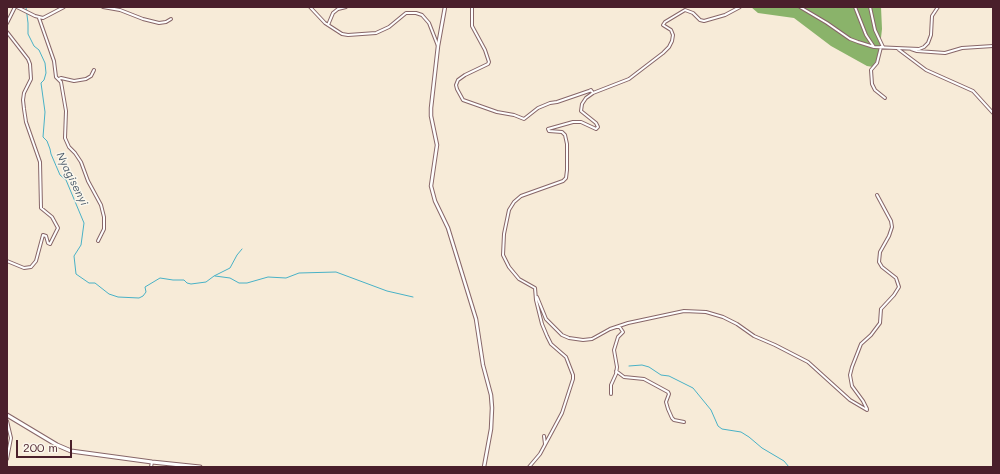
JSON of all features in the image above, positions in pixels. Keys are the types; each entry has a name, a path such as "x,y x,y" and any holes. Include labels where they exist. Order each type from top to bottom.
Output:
{"main road":[{"path":"7,415 64,448 82,453 200,467"}],"street":[{"path":"7,23 16,7 38,18 46,17 64,7"},
{"path":"103,7 120,10 143,19 159,23 172,19"},
{"path":"310,7 328,25 342,34 348,35 364,35 384,30 406,13 416,13 426,19 429,23 438,46"},
{"path":"328,25 333,13 338,9 346,7"},
{"path":"445,7 438,46 431,108 431,116 437,145 431,186 435,201 448,228 476,319 483,365 491,395 491,429 484,467"},
{"path":"472,7 472,26 485,50 488,64 458,80 456,85 463,100 497,112 514,115 524,119 538,108 550,103 591,90 593,93"},
{"path":"529,467 545,446 550,433 562,413 573,375 566,357 551,344 547,336 542,324 536,300 535,288 519,278 509,266 503,255 504,234 509,210 514,202 521,196 564,181 567,175 568,144 565,135 562,132 549,131 548,129 573,122 581,122 596,129 598,128 596,123 581,110 582,104 586,98 593,93 624,82 645,68 663,53 669,47 673,35 671,30 663,24 683,11 688,10 697,18 704,20 725,15 740,7"},
{"path":"800,7 850,39 874,47 909,49 919,49 928,43 931,35 932,16 938,7"},
{"path":"855,7 866,35 874,47"},
{"path":"870,7 882,47 877,63 871,70 872,84 875,90 885,98"},
{"path":"38,18 54,62 56,77 61,82 66,111 65,138 69,147 76,153 81,162 88,181 98,197 102,210 104,230 98,241"},
{"path":"7,32 30,64 31,79 23,97 26,122 40,162 41,208 52,217 58,228 50,244 48,243 46,236 43,235 36,261 31,267 24,268 7,261"},
{"path":"909,49 945,53 962,48 993,46"},
{"path":"897,48 926,70 973,91 993,113"},
{"path":"59,79 61,78 74,81 86,79 91,76 94,70"},
{"path":"536,294 544,315 563,336 588,340 619,326 656,316 684,311 706,312 729,320 754,336 802,358 852,402 868,410 852,386 850,375 861,344 872,335 880,323 881,309 894,295 899,286 896,278 882,267 879,262 880,252 892,227 877,195"},
{"path":"610,394 611,385 616,374 617,367 614,350 618,337 623,332 619,326"},
{"path":"616,370 624,377 644,379 666,391 669,394 666,402 672,418 674,420 684,422"},
{"path":"7,422 11,438 7,459"},
{"path":"544,436 545,446"},
{"path":"151,467 152,462"}],"green space":[{"path":"751,7 881,7 882,29 879,55 873,67 867,66 831,46 794,18 758,13"}],"waterway":[{"name":"Nyagisenyi","path":"26,7 28,34 34,46 39,50 45,63 46,73 44,80 41,83 45,112 43,137 47,141 60,175 66,180 84,223 81,245 74,256 76,274 89,283 95,283 109,294 118,297 139,298 146,292 145,287 160,278 184,280 191,284 206,282 230,268 242,249"},
{"path":"215,276 230,278 239,283 247,283 268,277 286,278 299,273 336,272 387,291 413,297"},
{"path":"629,366 642,365 649,367 661,375 669,376 693,388 711,410 718,426 722,429 741,432 762,448 784,461 789,467"}]}
